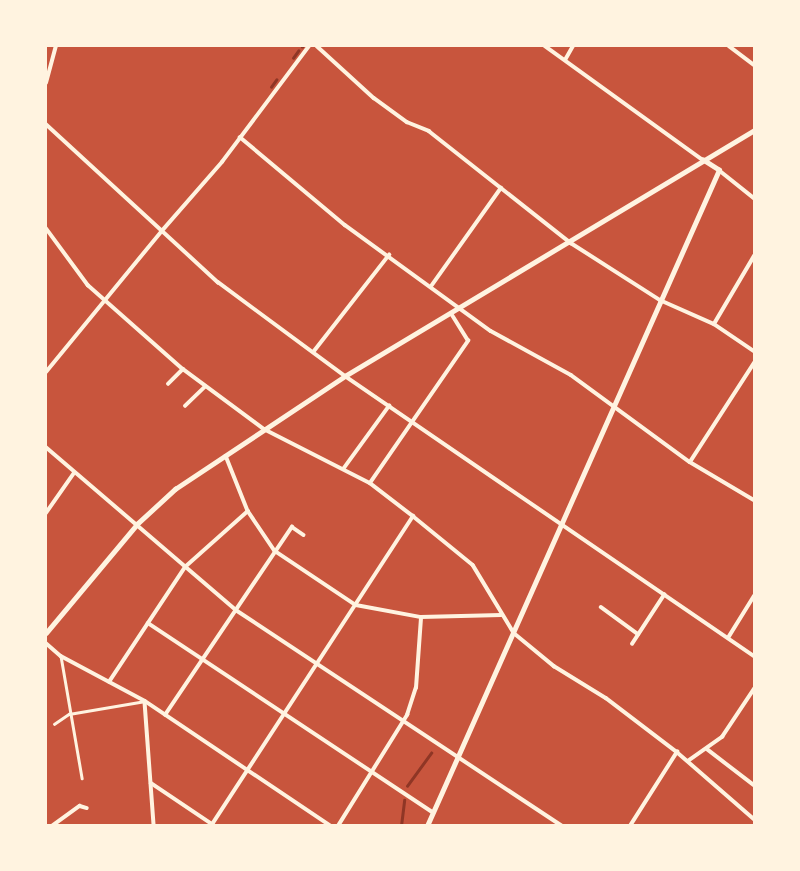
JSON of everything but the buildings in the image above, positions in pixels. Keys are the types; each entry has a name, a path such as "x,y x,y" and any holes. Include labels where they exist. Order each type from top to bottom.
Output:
{"main road":[{"path":"46,633 137,524 175,489 224,454 345,376 571,243 754,130"},
{"path":"427,825 719,170 704,160"}],"street":[{"path":"46,83 56,46"},
{"path":"46,372 240,137 309,46"},
{"path":"317,46 374,98 407,122 429,131 571,243 660,300 714,324 754,351"},
{"path":"545,46 704,160"},
{"path":"565,60 573,46"},
{"path":"729,46 754,65"},
{"path":"46,124 218,282 345,376 754,656"},
{"path":"240,137 314,201 461,308 614,405 690,462 754,500"},
{"path":"719,170 754,198"},
{"path":"432,285 501,188"},
{"path":"46,228 76,272 183,369 264,429 370,483 413,516 473,565 490,589 501,615 514,633 677,752 754,819"},
{"path":"314,351 389,255"},
{"path":"714,324 754,256"},
{"path":"370,483 414,423 468,341 451,314"},
{"path":"690,462 754,363"},
{"path":"167,384 183,369"},
{"path":"185,405 205,387"},
{"path":"344,468 389,406"},
{"path":"46,447 236,610 562,825"},
{"path":"224,454 240,482 248,511 275,551 356,605 421,617 501,615"},
{"path":"46,513 74,472"},
{"path":"109,682 185,567 248,511"},
{"path":"151,783 213,825 413,516"},
{"path":"165,715 292,527 304,535"},
{"path":"632,644 664,595"},
{"path":"728,638 754,596"},
{"path":"601,607 638,634"},
{"path":"338,825 404,722 416,688 421,617"},
{"path":"148,623 433,812"},
{"path":"46,643 61,656 145,701 331,825"},
{"path":"61,656 82,778"},
{"path":"688,761 722,737 754,689"},
{"path":"54,724 69,714 145,701"},
{"path":"145,701 154,825"},
{"path":"707,749 754,785"},
{"path":"630,825 677,752"},
{"path":"52,825 80,806 88,808"}],"waterway":[{"path":"293,58 298,51"},
{"path":"271,87 276,80"},
{"path":"407,786 431,753"},
{"path":"401,826 404,800"}]}
